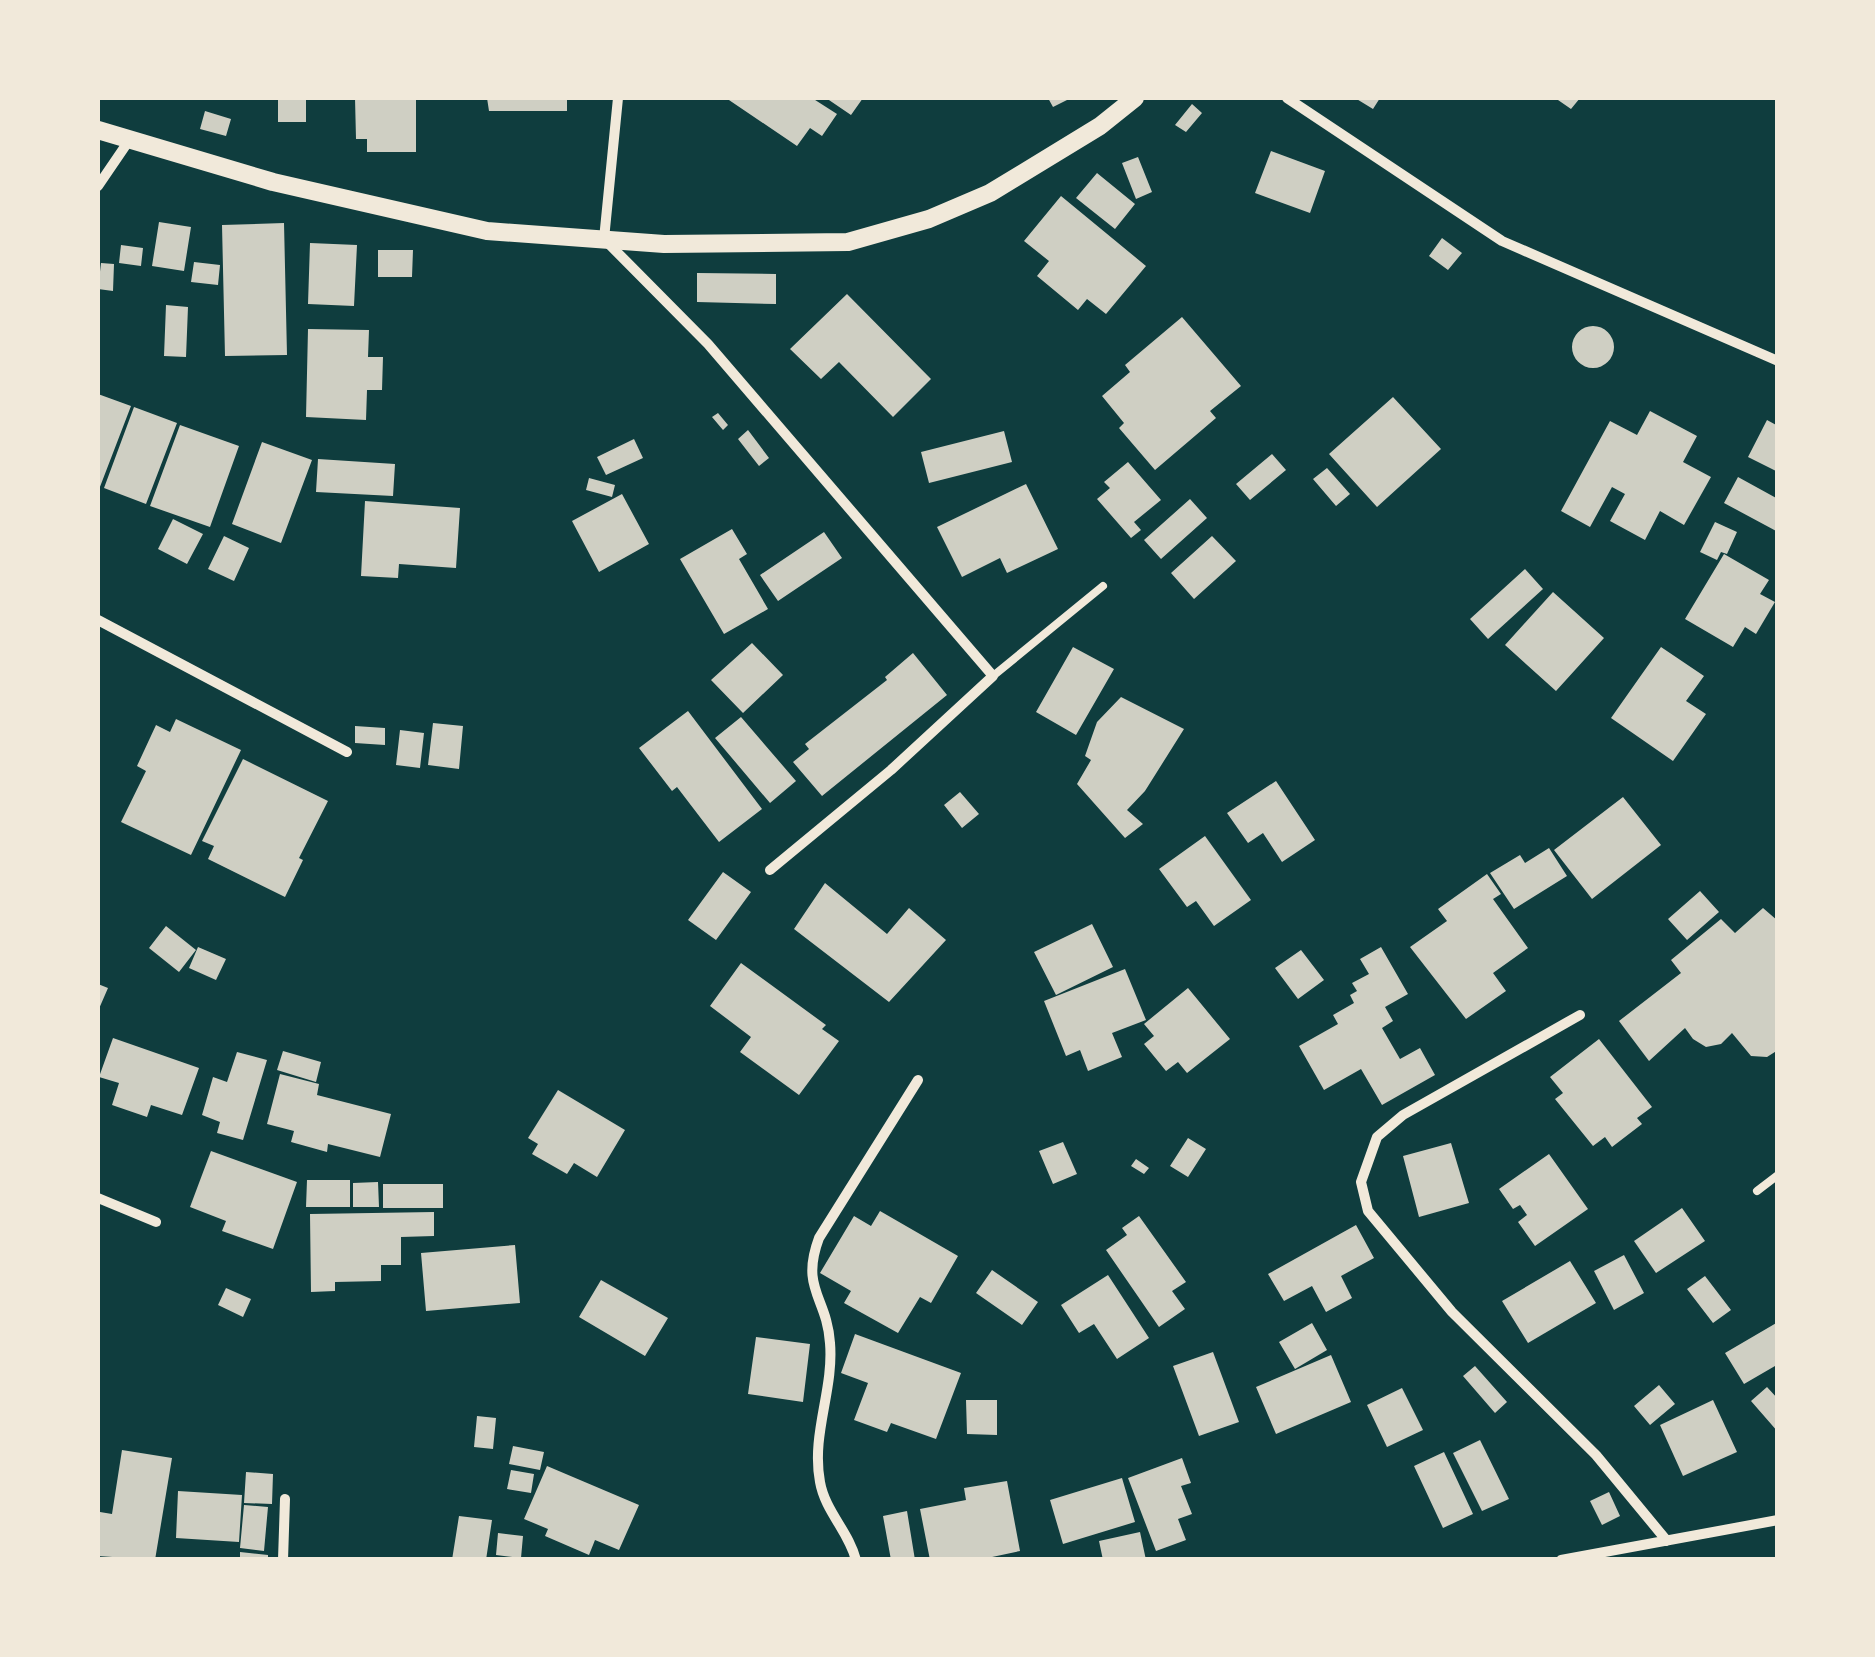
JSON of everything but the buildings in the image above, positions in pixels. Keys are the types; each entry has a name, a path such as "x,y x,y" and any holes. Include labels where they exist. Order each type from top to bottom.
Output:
{"street":[{"path":"604,239 618,98"},
{"path":"98,130 273,182 487,231 664,244 848,242 930,219 990,194 1100,126 1135,98"},
{"path":"1287,98 1502,240 1778,361"},
{"path":"98,186 128,142"},
{"path":"604,239 708,344 993,676 891,770 770,870"},
{"path":"98,620 347,752"},
{"path":"1580,1015 1403,1115 1377,1137 1361,1182 1368,1212 1452,1312 1596,1456 1668,1540"},
{"path":"856,1560 820,1486 816,1450 830,1344 825,1318 812,1287 810,1262 819,1238 918,1080"},
{"path":"98,1198 156,1222"},
{"path":"283,1560 285,1499"},
{"path":"1561,1560 1626,1555 1668,1540 1778,1520"}],"lane":[{"path":"993,676 1103,586"},
{"path":"1758,1192 1778,1175"}]}
